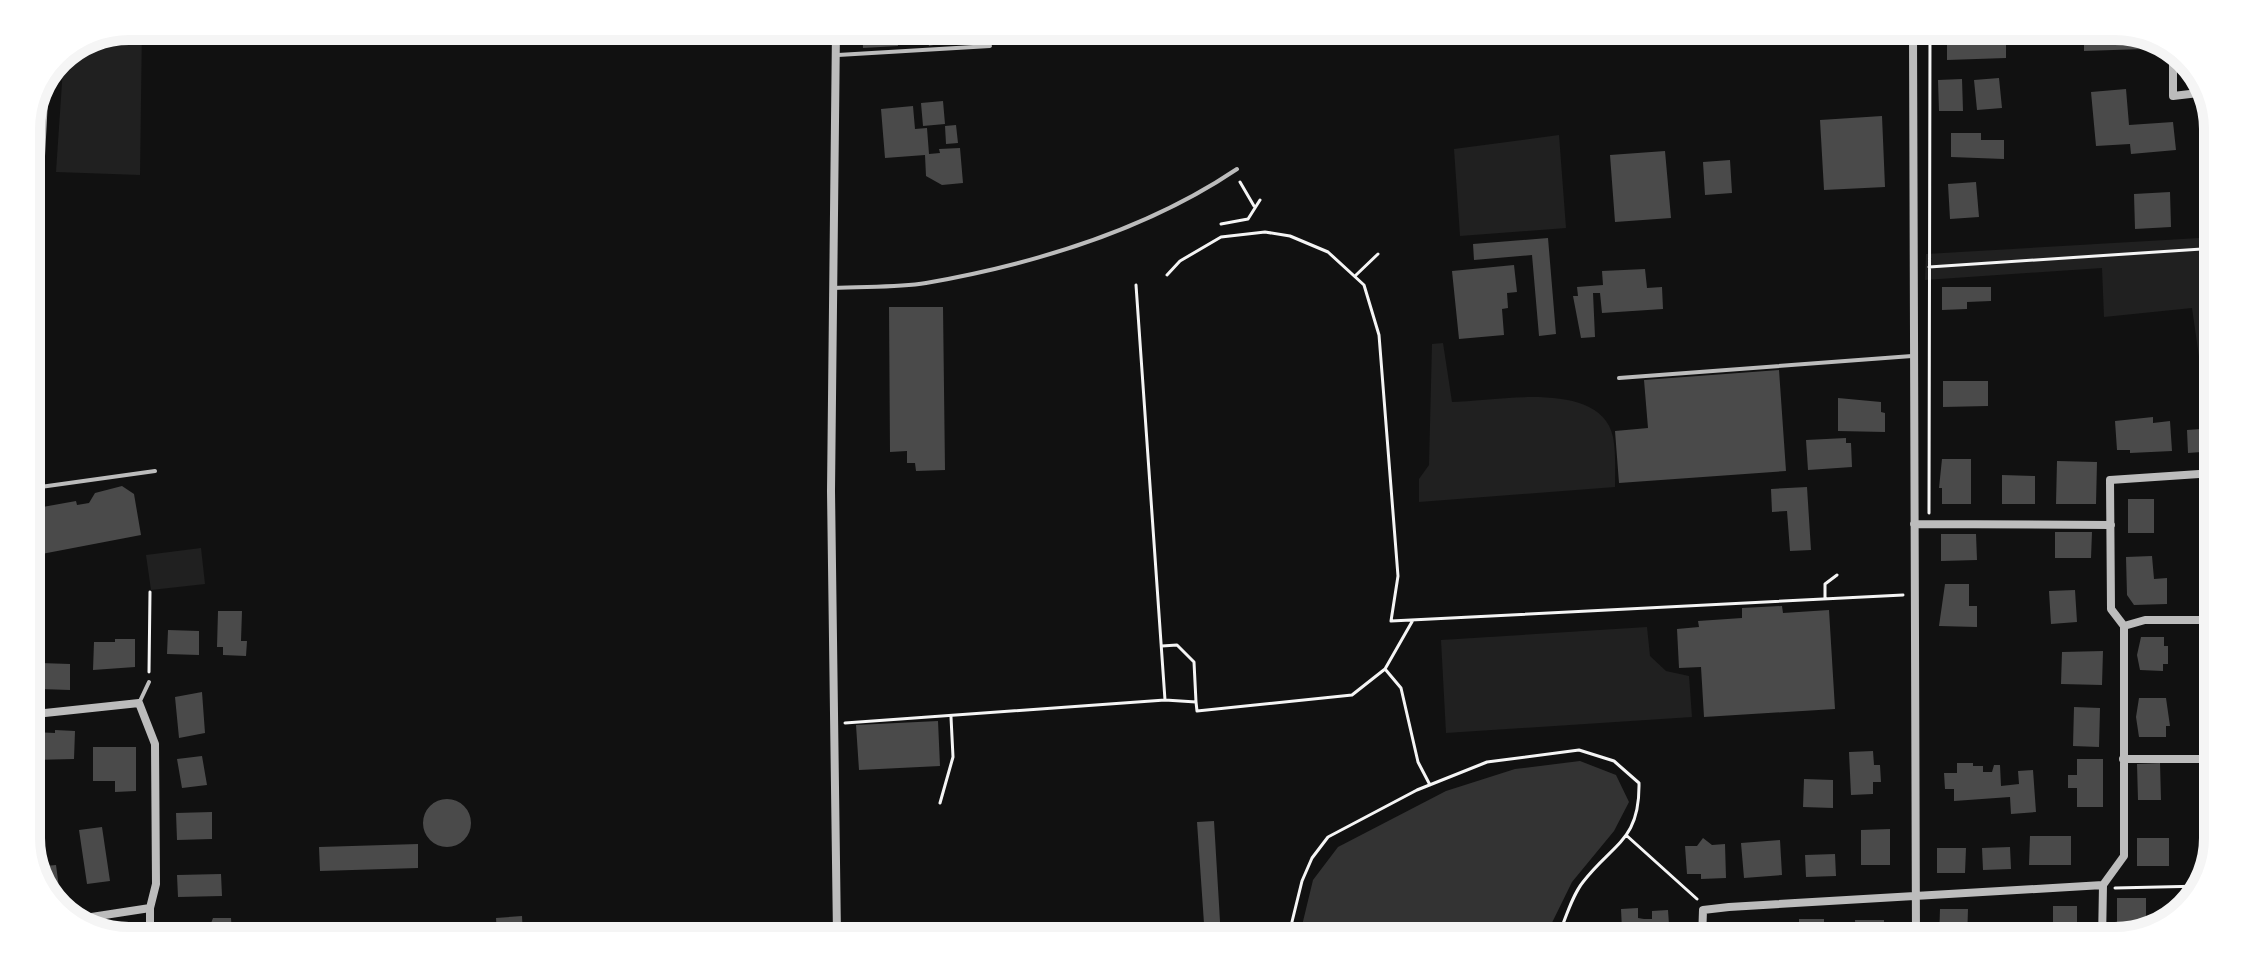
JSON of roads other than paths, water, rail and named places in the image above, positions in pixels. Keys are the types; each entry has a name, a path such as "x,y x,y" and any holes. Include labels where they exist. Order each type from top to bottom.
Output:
{"street":[{"path":"836,40 831,491 837,927"},
{"path":"1913,40 1916,927"},
{"path":"2174,62 2173,96 2197,93"},
{"path":"40,175 44,104"},
{"path":"2102,927 2103,885 2124,856 2124,626 2111,609 2110,480 2204,474"},
{"path":"1914,524 2111,525"},
{"path":"2124,626 2145,620 2204,620"},
{"path":"40,714 139,703 155,744 156,884 150,908 150,927"},
{"path":"2123,759 2200,759"},
{"path":"1702,927 1703,910 2103,885"},
{"path":"89,917 150,908"}],"lane":[{"path":"836,55 990,46"},
{"path":"833,288 923,283 1032,259 1138,225 1234,171"},
{"path":"1619,378 1915,355"},
{"path":"40,487 155,471"},
{"path":"139,703 149,682"}]}
